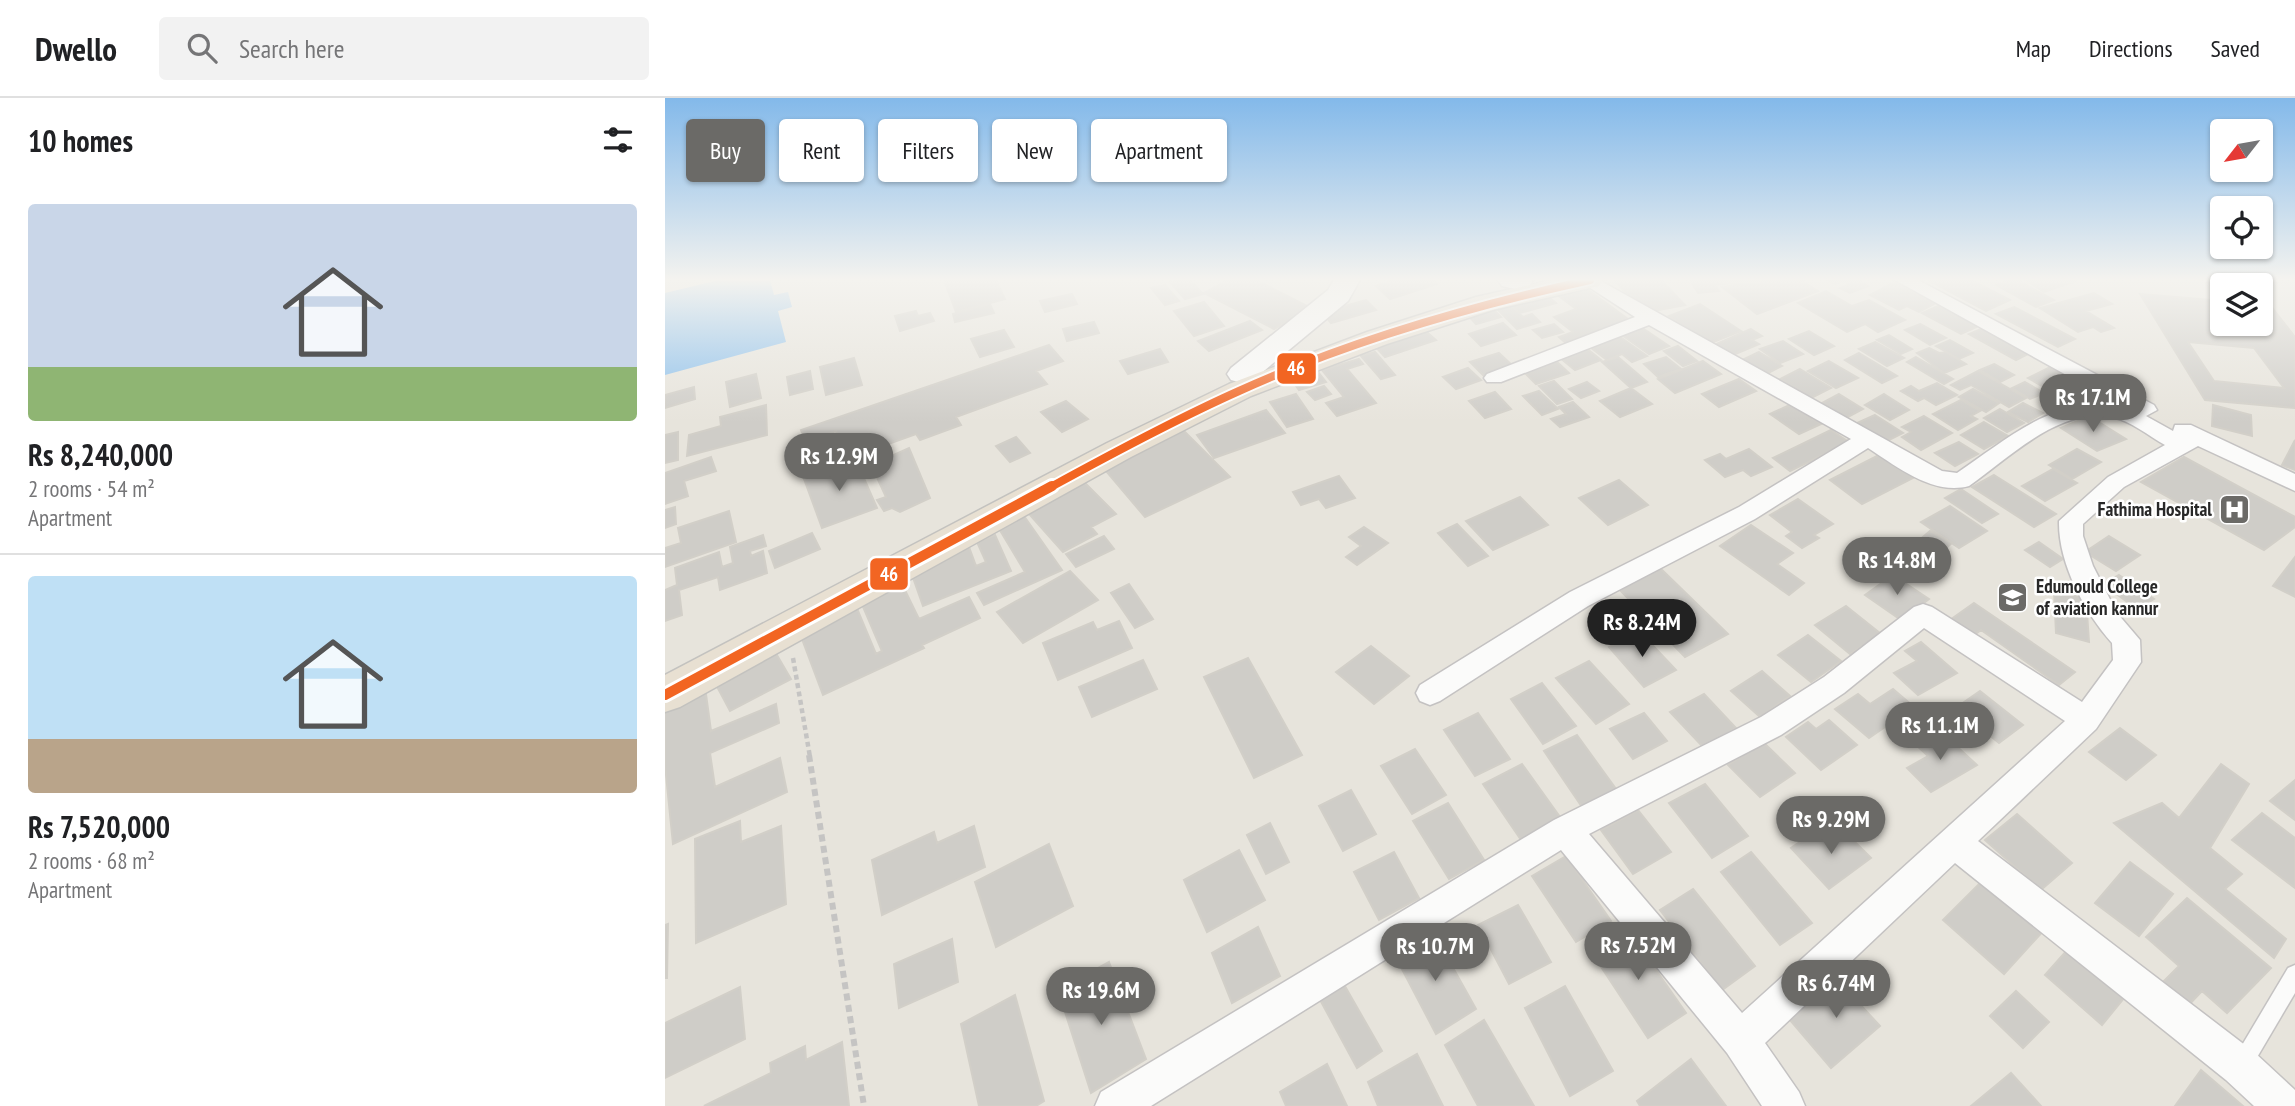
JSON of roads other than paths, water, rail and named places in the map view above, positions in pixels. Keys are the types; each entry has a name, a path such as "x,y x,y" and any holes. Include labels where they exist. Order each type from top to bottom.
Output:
{"highway":[{"path":"665,672 1001,491 1242,374 1371,327"},
{"path":"665,695 1119,450 1240,390 1411,327"}],"street":[{"path":"1242,374 1300,327"},
{"path":"1494,377 1627,327"},
{"path":"1663,327 1931,477 1947,482 1961,481 2048,424 2084,408 2116,412 2295,483"},
{"path":"1986,327 2189,441"},
{"path":"1430,693 1579,599 1747,513 1867,439"},
{"path":"1740,1040 2086,720 2127,662 2126,640 2106,620 2080,565 2071,536 2071,521 2116,482 2189,441"},
{"path":"1115,1106 1565,830 1771,726 1833,685 1923,614 2086,720"},
{"path":"1565,830 1740,1040 1785,1106"},
{"path":"1954,842 2240,1066 2283,1106"}],"lane":[{"path":"2240,1066 2295,975"}],"water":[{"path":"665,327 782,327 786,342 665,375"}],"place":[{"name":"Fathima Hospital","path":"2235,509"},
{"name":"Edumould College of aviation kannur","path":"2013,597"}]}
